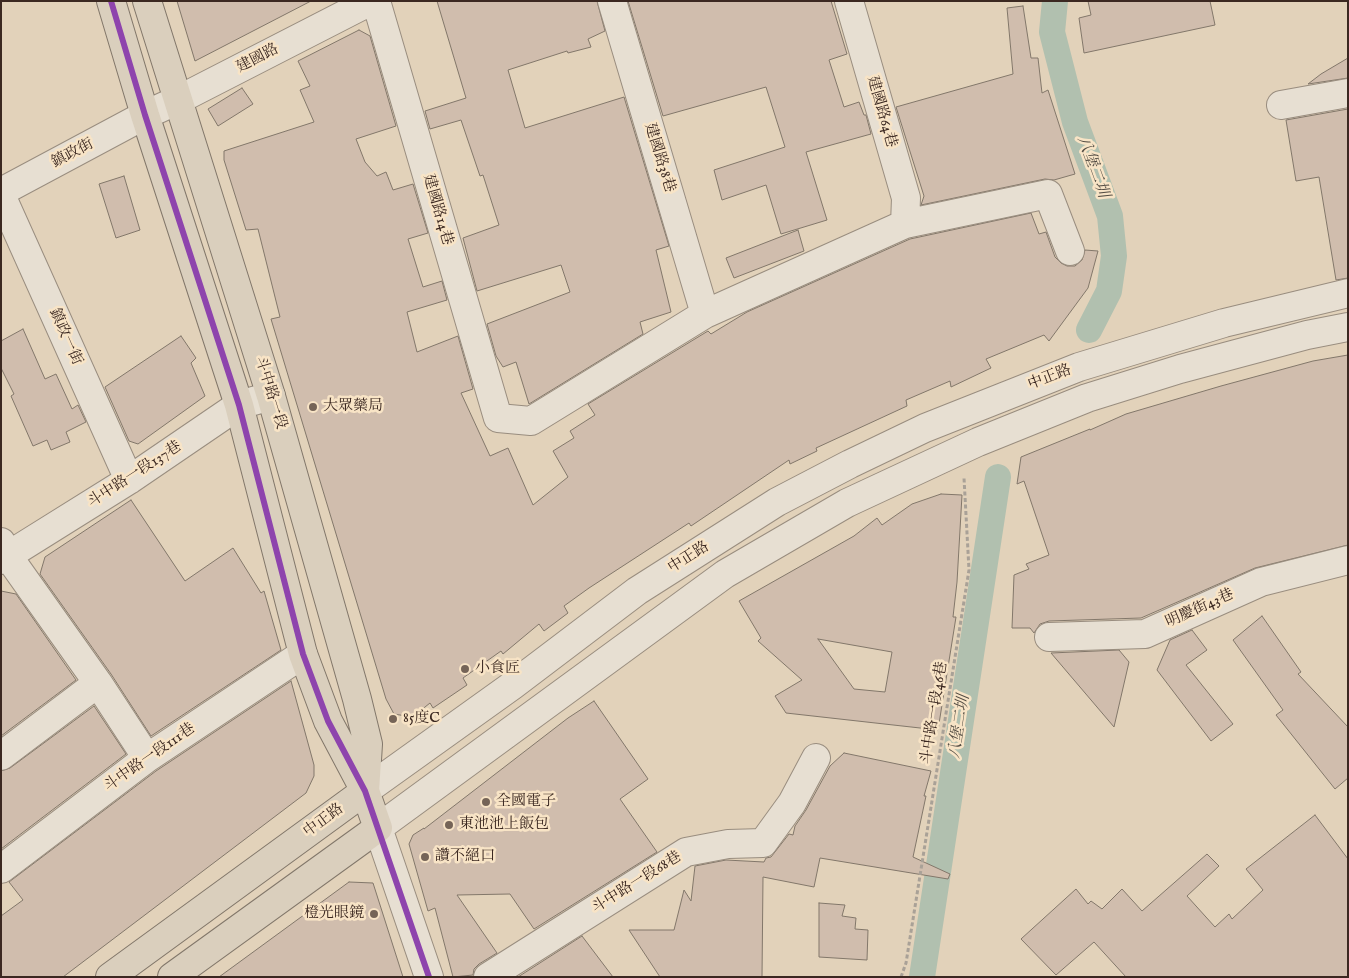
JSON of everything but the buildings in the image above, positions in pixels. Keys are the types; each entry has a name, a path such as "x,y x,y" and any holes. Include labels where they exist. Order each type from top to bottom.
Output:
{"main road":[{"name":"斗中路一段","path":"111,1 145,116 239,405 303,654 328,721 365,791 378,828"},
{"name":"斗中路一段","path":"147,1 271,396 361,717 368,744 365,791"},
{"name":"中正路","path":"110,977 365,791"},
{"path":"172,977 378,828"}],"street":[{"name":"建國路","path":"145,116 371,1"},
{"name":"建國路14巷","path":"376,1 498,418 531,421 705,314"},
{"name":"建國路38巷","path":"612,1 705,314"},
{"name":"建國路64巷","path":"848,1 906,198 905,224"},
{"path":"1281,106 1348,93"},
{"name":"鎮政街","path":"1,193 145,116"},
{"name":"鎮政一街","path":"1,193 129,480"},
{"path":"705,314 905,224 1048,194 1070,251"},
{"name":"中正路","path":"365,791 513,685 636,591 777,502 925,428 1079,367 1224,323 1348,293"},
{"path":"378,828 725,574 847,503 978,442 1087,398 1180,369 1306,335 1348,327"},
{"path":"1038,383 1050,413"},
{"name":"斗中路一段137巷","path":"4,553 129,480 239,405 271,396"},
{"path":"4,553 98,683 147,758"},
{"name":"明慶街43巷","path":"1048,637 1145,634 1261,582 1348,560"},
{"name":"斗中路一段111巷","path":"1,869 147,758 303,654"},
{"path":"1,756 98,683"},
{"name":"斗中路一段68巷","path":"488,977 686,852 728,844 763,842 792,803 816,758"},
{"name":"斗中路一段","path":"378,828 429,977"}],"path":[{"name":"斗中路一段46巷","path":"901,977 908,953 969,570 963,450"}],"waterway":[{"name":"八堡二圳","path":"1055,1 1052,32 1075,122 1110,216 1114,256 1109,291 1089,330"},
{"name":"八堡二圳","path":"922,977 998,477"}],"transit line":[{"path":"111,1 145,115 239,405 303,654 328,721 365,791 429,977"}],"place":[{"name":"大眾藥局","path":"313,407"},
{"name":"小食匠","path":"465,669"},
{"name":"85度C","path":"393,719"},
{"name":"全國電子","path":"486,802"},
{"name":"東池池上飯包","path":"449,825"},
{"name":"讚不絕口","path":"425,857"},
{"name":"橙光眼鏡","path":"374,914"}]}
